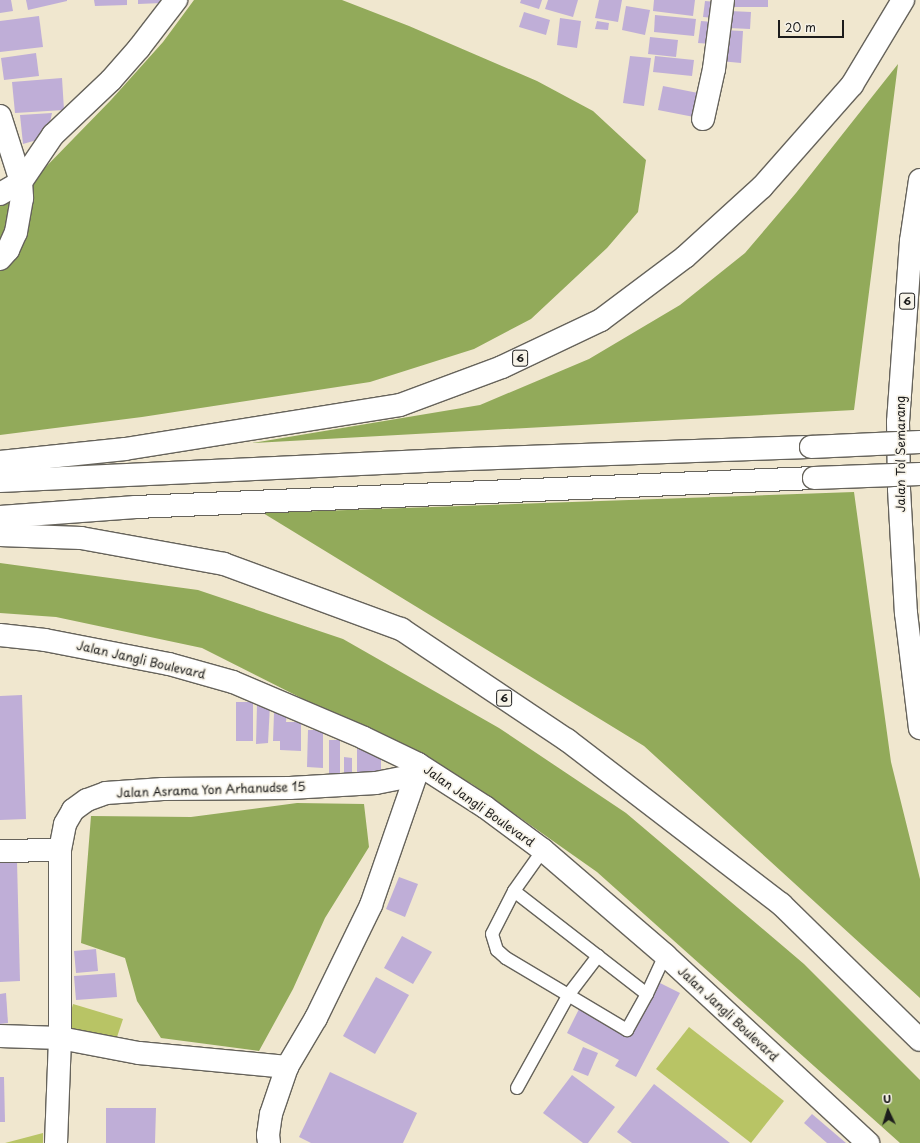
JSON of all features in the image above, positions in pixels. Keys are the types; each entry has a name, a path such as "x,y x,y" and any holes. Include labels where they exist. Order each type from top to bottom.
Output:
{"main road":[{"path":"0,194 22,182 53,135 111,80 140,48 176,0"},
{"path":"703,119 714,69 723,0"},
{"name":"6","path":"0,462 124,449 400,404 502,367 601,320 686,257 762,187 852,84 903,0"},
{"path":"0,116 22,182 22,198 16,232 8,250 0,259"},
{"name":"Jalan Tol Semarang","path":"920,180 911,241 898,422 899,489 906,613 920,728"},
{"path":"0,481 466,459 920,442"},
{"path":"0,517 136,507 920,474"},
{"name":"6","path":"0,535 81,538 224,564 401,628 567,740 781,904 920,1040"},
{"name":"Jalan Jangli Boulevard","path":"0,635 45,640 169,664 233,682 364,738 417,770 485,807 543,850 664,955 868,1143"},
{"path":"269,1143 268,1135 270,1114 287,1067 316,1018 371,905 417,770"},
{"name":"Jalan Asrama Yon Arhanudse 15","path":"56,1143 60,1038 60,850 64,824 73,810 87,800 106,793 163,789 298,787 376,783 417,770"},
{"path":"0,851 60,850"},
{"path":"0,1036 60,1038 139,1053 287,1067"}],"lane":[{"path":"543,850 514,891 492,934 497,950 506,958 569,994 627,1030 647,994 664,955"},
{"path":"514,891 647,994"},
{"path":"517,1088 569,994 598,956"}],"green space":[{"path":"194,0 342,0 409,26 537,81 593,111 646,160 638,212 607,248 531,319 474,349 370,382 142,417 0,435 0,200 36,177 111,100 163,42"},
{"path":"898,64 854,410 252,443 480,405 589,359 680,305 745,253 796,193"},
{"path":"854,492 891,762 920,879 920,998 644,746 263,513"},
{"path":"0,563 198,590 343,639 499,728 626,813 804,964 920,1080 920,1143 900,1143 597,872 472,784 202,648 56,617 0,613"},
{"path":"297,803 364,804 369,847 325,918 293,989 259,1051 161,1038 137,1001 125,958 81,943 91,816 191,817"},
{"path":"73,1004 123,1019 115,1043 66,1029"},
{"path":"689,1027 784,1101 751,1143 656,1069"},
{"path":"43,1133 43,1143 5,1143"}],"building":[{"path":"0,0 11,0 13,11 0,13"},
{"path":"26,0 67,0 67,1 28,10"},
{"path":"94,0 127,0 127,5 95,6"},
{"path":"138,0 162,0 162,3 138,4"},
{"path":"521,0 542,0 539,9 520,3"},
{"path":"548,0 578,0 573,17 545,9"},
{"path":"599,0 622,0 618,22 595,18"},
{"path":"654,0 695,0 693,16 653,11"},
{"path":"726,0 768,0 768,7 726,7"},
{"path":"705,1 716,2 715,18 703,17"},
{"path":"626,6 650,10 645,35 622,30"},
{"path":"730,11 751,12 750,29 729,28"},
{"path":"524,12 550,20 546,35 519,27"},
{"path":"655,15 696,19 694,36 654,32"},
{"path":"39,16 43,47 0,52 0,21"},
{"path":"560,18 581,21 577,48 557,45"},
{"path":"597,21 609,23 608,30 595,29"},
{"path":"701,21 713,22 711,44 698,43"},
{"path":"722,30 743,31 741,63 720,61"},
{"path":"650,37 678,40 676,57 648,54"},
{"path":"36,53 39,76 4,80 1,58"},
{"path":"630,56 651,58 644,106 623,103"},
{"path":"655,56 694,60 692,76 653,72"},
{"path":"62,78 64,110 15,113 12,82"},
{"path":"663,86 698,93 694,117 658,110"},
{"path":"52,113 47,137 23,144 20,115"},
{"path":"22,695 26,819 0,820 0,696"},
{"path":"236,702 253,702 253,741 236,741"},
{"path":"257,705 270,705 268,743 256,744"},
{"path":"274,713 287,713 286,722 301,722 301,751 280,750 280,741 273,741"},
{"path":"308,730 323,730 323,768 307,767"},
{"path":"329,740 340,740 340,775 329,774"},
{"path":"357,749 381,750 381,774 357,774"},
{"path":"344,757 352,758 352,773 344,773"},
{"path":"0,861 17,861 20,981 0,982"},
{"path":"399,877 418,884 405,917 386,909"},
{"path":"402,936 432,952 413,984 384,968"},
{"path":"96,949 98,971 76,973 74,951"},
{"path":"115,973 117,997 76,1000 74,976"},
{"path":"376,977 409,995 375,1054 343,1036"},
{"path":"658,982 680,993 636,1077 615,1066 619,1060 567,1033 579,1009 631,1035"},
{"path":"6,993 8,1023 0,1024 0,994"},
{"path":"583,1047 598,1053 588,1076 573,1070"},
{"path":"330,1072 417,1113 403,1143 311,1143 299,1137"},
{"path":"572,1075 615,1107 588,1143 583,1143 543,1113"},
{"path":"0,1077 4,1077 5,1122 0,1122"},
{"path":"654,1084 730,1143 632,1143 617,1132"},
{"path":"106,1108 156,1108 155,1143 106,1143"},
{"path":"812,1114 846,1143 827,1143 804,1123"}]}
